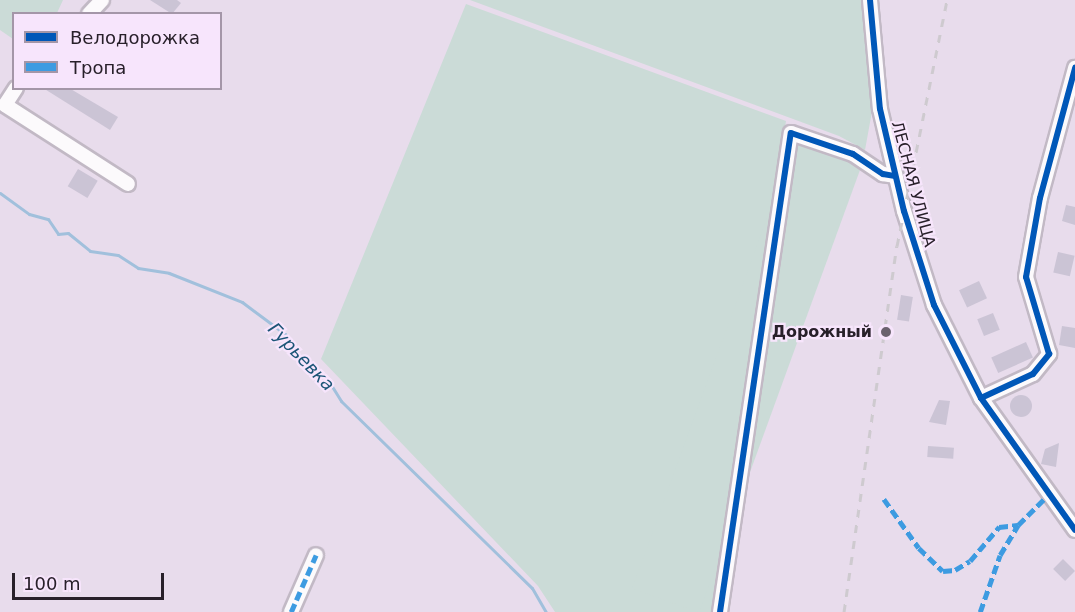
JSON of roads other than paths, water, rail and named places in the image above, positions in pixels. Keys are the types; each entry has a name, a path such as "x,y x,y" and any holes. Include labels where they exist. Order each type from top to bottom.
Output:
{"street":[{"path":"91,12 102,0"},
{"name":"ЛЕСНАЯ УЛИЦА","path":"870,0 880,109 894,176 934,305 981,398 1075,530"},
{"path":"981,398 1033,374 1049,354 1026,278 1040,198 1075,68"},
{"path":"11,93 5,105 128,184"},
{"path":"720,612 791,133 854,154 883,174 894,176"},
{"path":"291,612 316,555"}],"waterway":[{"name":"Гурьевка","path":"0,193 29,214 48,219 58,234 68,233 90,251 118,255 138,268 169,273 242,302 285,334 302,359 328,380 341,401 532,588 546,612"}],"railway":[{"path":"844,612 897,246 947,0"}],"place":[{"name":"Дорожный","path":"886,332"}]}
